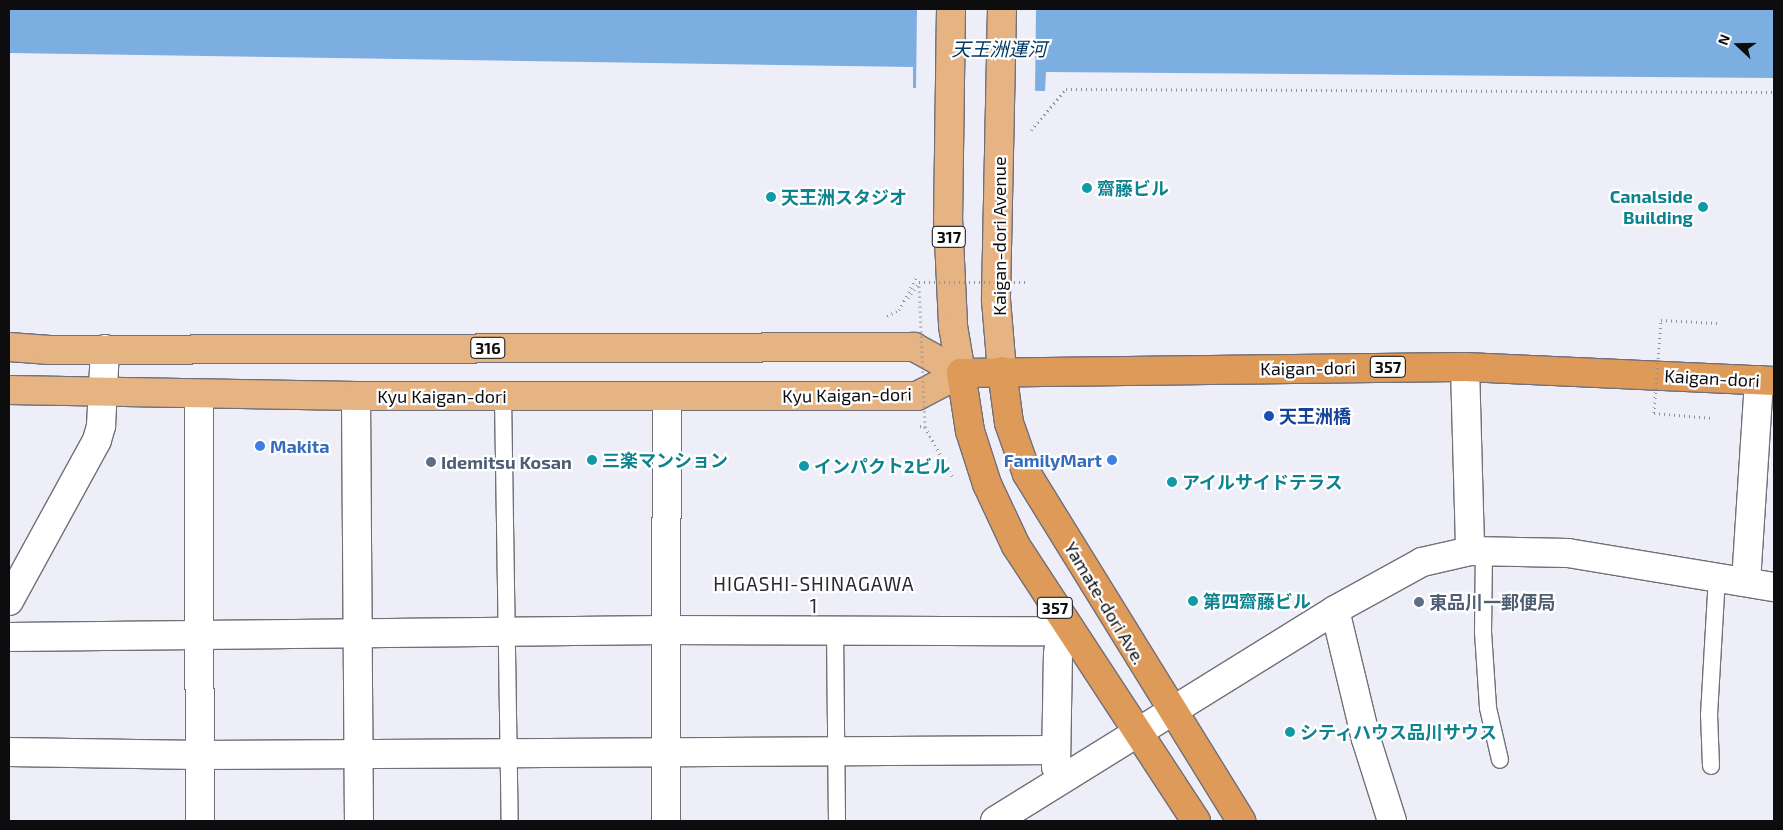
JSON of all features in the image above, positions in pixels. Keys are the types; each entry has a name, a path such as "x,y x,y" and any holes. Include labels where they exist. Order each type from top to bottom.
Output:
{"highway":[{"name":"Kaigan-dori","path":"961,373 1465,366 1767,381"},
{"name":"Yamate-dori Ave.","path":"1002,371 1009,423 1026,474 1171,711 1241,821"},
{"name":"357","path":"961,373 970,430 987,484 1016,546 1062,620 1139,732 1196,821"}],"main road":[{"name":"317","path":"951,9 950,262 953,326 961,373"},
{"name":"Kaigan-dori Avenue","path":"1002,9 996,300 1002,371"},
{"name":"316","path":"9,347 105,350 914,347 961,373"},
{"name":"Kyu Kaigan-dori","path":"9,390 103,394 356,396 917,396 961,373"}],"street":[{"path":"9,601 97,440 103,394 105,350"},
{"path":"1465,366 1477,551"},
{"path":"1746,582 1767,381"},
{"path":"199,394 200,821"},
{"path":"356,396 359,821"},
{"path":"666,821 667,397"},
{"path":"995,821 1335,610 1422,562 1477,551 1568,553 1774,587"},
{"path":"1335,610 1366,739 1392,821"},
{"path":"9,637 358,635 666,630 1047,631 1062,620"},
{"path":"1056,783 1055,750 1058,654 1062,620"},
{"path":"9,752 200,755 1055,750"}],"lane":[{"path":"503,396 509,633 510,821"},
{"path":"1477,551 1488,708 1500,760"},
{"path":"1711,766 1709,715 1717,578"},
{"path":"835,630 837,821"}],"path":[{"path":"1032,130 1066,89 1774,92"},
{"path":"899,310 916,278"},
{"path":"883,318 899,310 919,282"},
{"path":"919,282 1026,282"},
{"path":"919,282 925,427 954,481"},
{"path":"1712,418 1654,413 1661,320 1718,324"},
{"path":"917,425 925,427"}],"water":[{"name":"天王洲運河","path":"9,9 1774,9 1774,78 1046,72 1045,91 913,88 913,67 9,53"}],"pier":[{"path":"917,9 1036,9 1035,93 916,90"}],"place":[{"name":"齋藤ビル","path":"1087,188"},
{"name":"天王洲スタジオ","path":"771,197"},
{"name":"Canalside Building","path":"1703,207"},
{"name":"天王洲橋","path":"1269,416"},
{"name":"Makita","path":"260,446"},
{"name":"三楽マンション","path":"592,460"},
{"name":"FamilyMart","path":"1112,460"},
{"name":"Idemitsu Kosan","path":"431,462"},
{"name":"インパクト2ビル","path":"804,466"},
{"name":"アイルサイドテラス","path":"1172,482"},
{"name":"第四齋藤ビル","path":"1193,601"},
{"name":"東品川一郵便局","path":"1419,602"},
{"name":"シティハウス品川サウス","path":"1290,732"}],"district":[{"name":"HIGASHI-SHINAGAWA 1","path":"814,595"}]}
